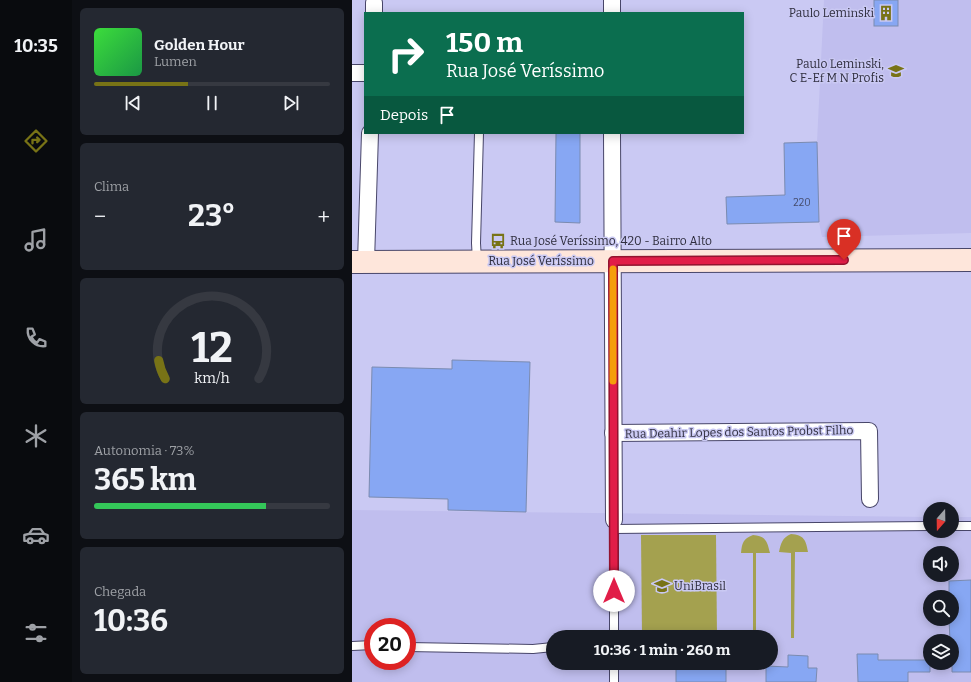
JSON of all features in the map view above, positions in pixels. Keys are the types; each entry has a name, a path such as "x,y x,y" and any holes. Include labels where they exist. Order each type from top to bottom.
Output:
{"street":[{"path":"612,0 612,12"},
{"path":"352,73 364,73"},
{"path":"359,262 370,134"},
{"path":"612,134 614,524"},
{"name":"Rua José Veríssimo","path":"359,262 971,260"},
{"name":"Rua Deahir Lopes dos Santos Probst Filho","path":"613,433 869,431 870,499"}],"lane":[{"path":"477,261 476,243 479,134"},
{"path":"614,630 614,524 923,526"},
{"path":"959,526 971,526"},
{"path":"352,646 364,645"},
{"path":"416,647 534,649 546,648"},
{"path":"614,670 614,682"}],"shaded area":[{"name":"Paulo Leminski, C E-Ef M N Profis","path":"824,0 971,0 971,233 822,237 819,222 817,142"},
{"name":"UniBrasil","path":"352,510 923,517 923,538 959,538 959,517 971,517 971,682 352,682"},
{"path":"791,534 804,539 808,552 795,552 794,638 791,638 791,553 779,552 782,541"},
{"path":"641,535 716,535 717,630 642,630"},
{"path":"753,535 763,538 768,545 770,553 756,553 756,630 753,630 753,553 741,553 744,542 747,538"}],"building":[{"name":"Paulo Leminski","path":"874,0 898,0 898,26 874,26"},
{"path":"556,134 580,134 580,223 555,222"},
{"path":"817,142 819,222 727,224 726,197 785,195 784,143"},
{"path":"452,360 530,362 526,512 448,510 448,499 369,497 372,367 452,369"},
{"path":"971,580 971,672 952,672 952,670 959,670 959,634 950,634 949,626 959,626 959,590 949,590 949,582 959,582 959,581"},
{"path":"857,654 878,654 878,660 923,660 923,670 930,670 930,672 908,672 908,682 858,682"},
{"path":"788,655 808,656 808,668 817,668 816,682 766,682 766,670 778,670 778,667 788,667"},
{"path":"676,670 726,670 726,682 676,682"}],"slow traffic":[{"path":"613,269 613,381"}],"place":[{"name":"Paulo Leminski","path":"886,13"},
{"name":"Paulo Leminski, C E-Ef M N Profis","path":"896,71"},
{"name":"Rua José Veríssimo, 420 - Bairro Alto","path":"498,241"},
{"name":"UniBrasil","path":"662,586"}],"route":[{"path":"614,591 613,261 844,260"}]}
